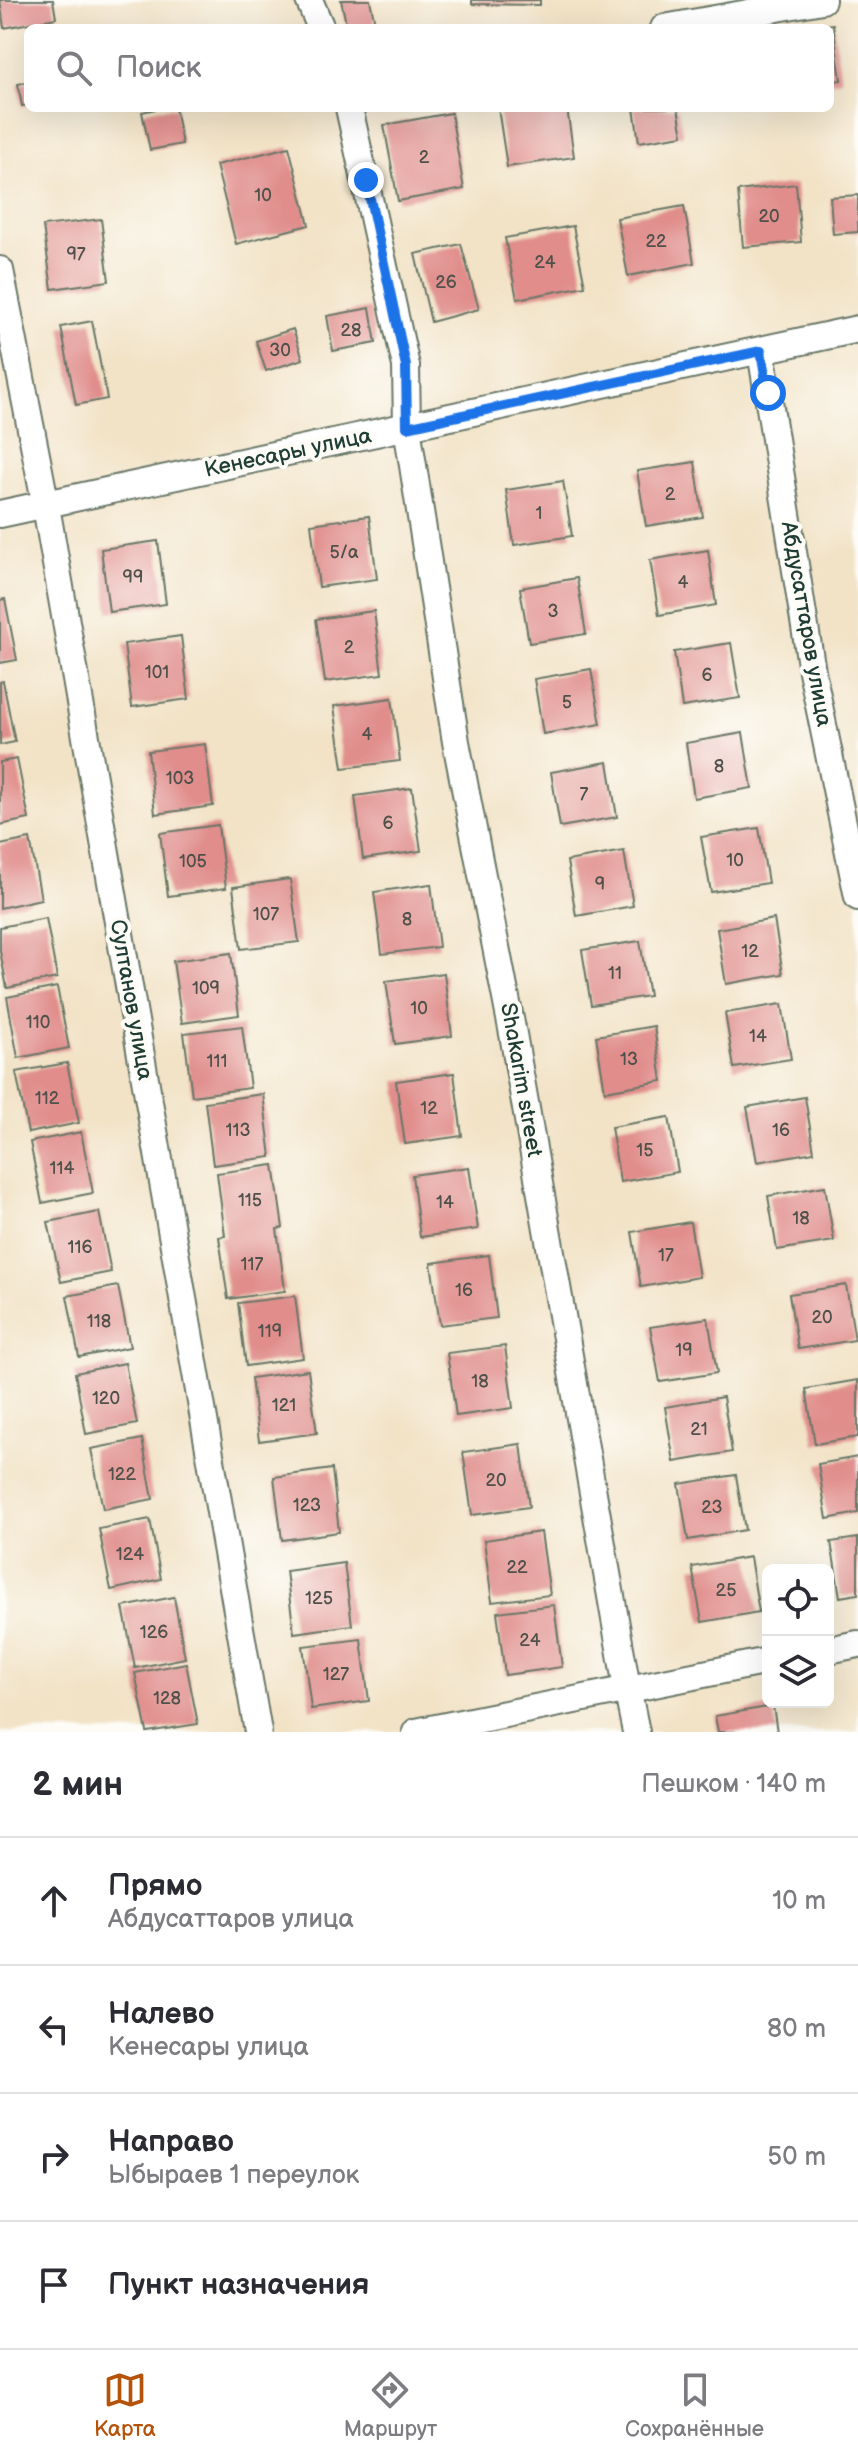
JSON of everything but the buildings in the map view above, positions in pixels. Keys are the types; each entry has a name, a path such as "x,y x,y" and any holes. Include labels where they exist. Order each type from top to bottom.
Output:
{"street":[{"path":"309,0 319,24"},
{"path":"687,24 822,0"},
{"name":"Shakarim street","path":"350,112 406,366 407,427 456,742 516,1049 636,1732"},
{"name":"Султанов улица","path":"0,270 46,506 258,1732"},
{"name":"Кенесары улица","path":"0,514 858,329"},
{"name":"Абдусаттаров улица","path":"761,351 812,671 858,897"},
{"path":"834,1649 858,1644"},
{"path":"416,1732 762,1662"}],"route":[{"path":"366,180 406,366 407,427 761,351 768,393"}]}
